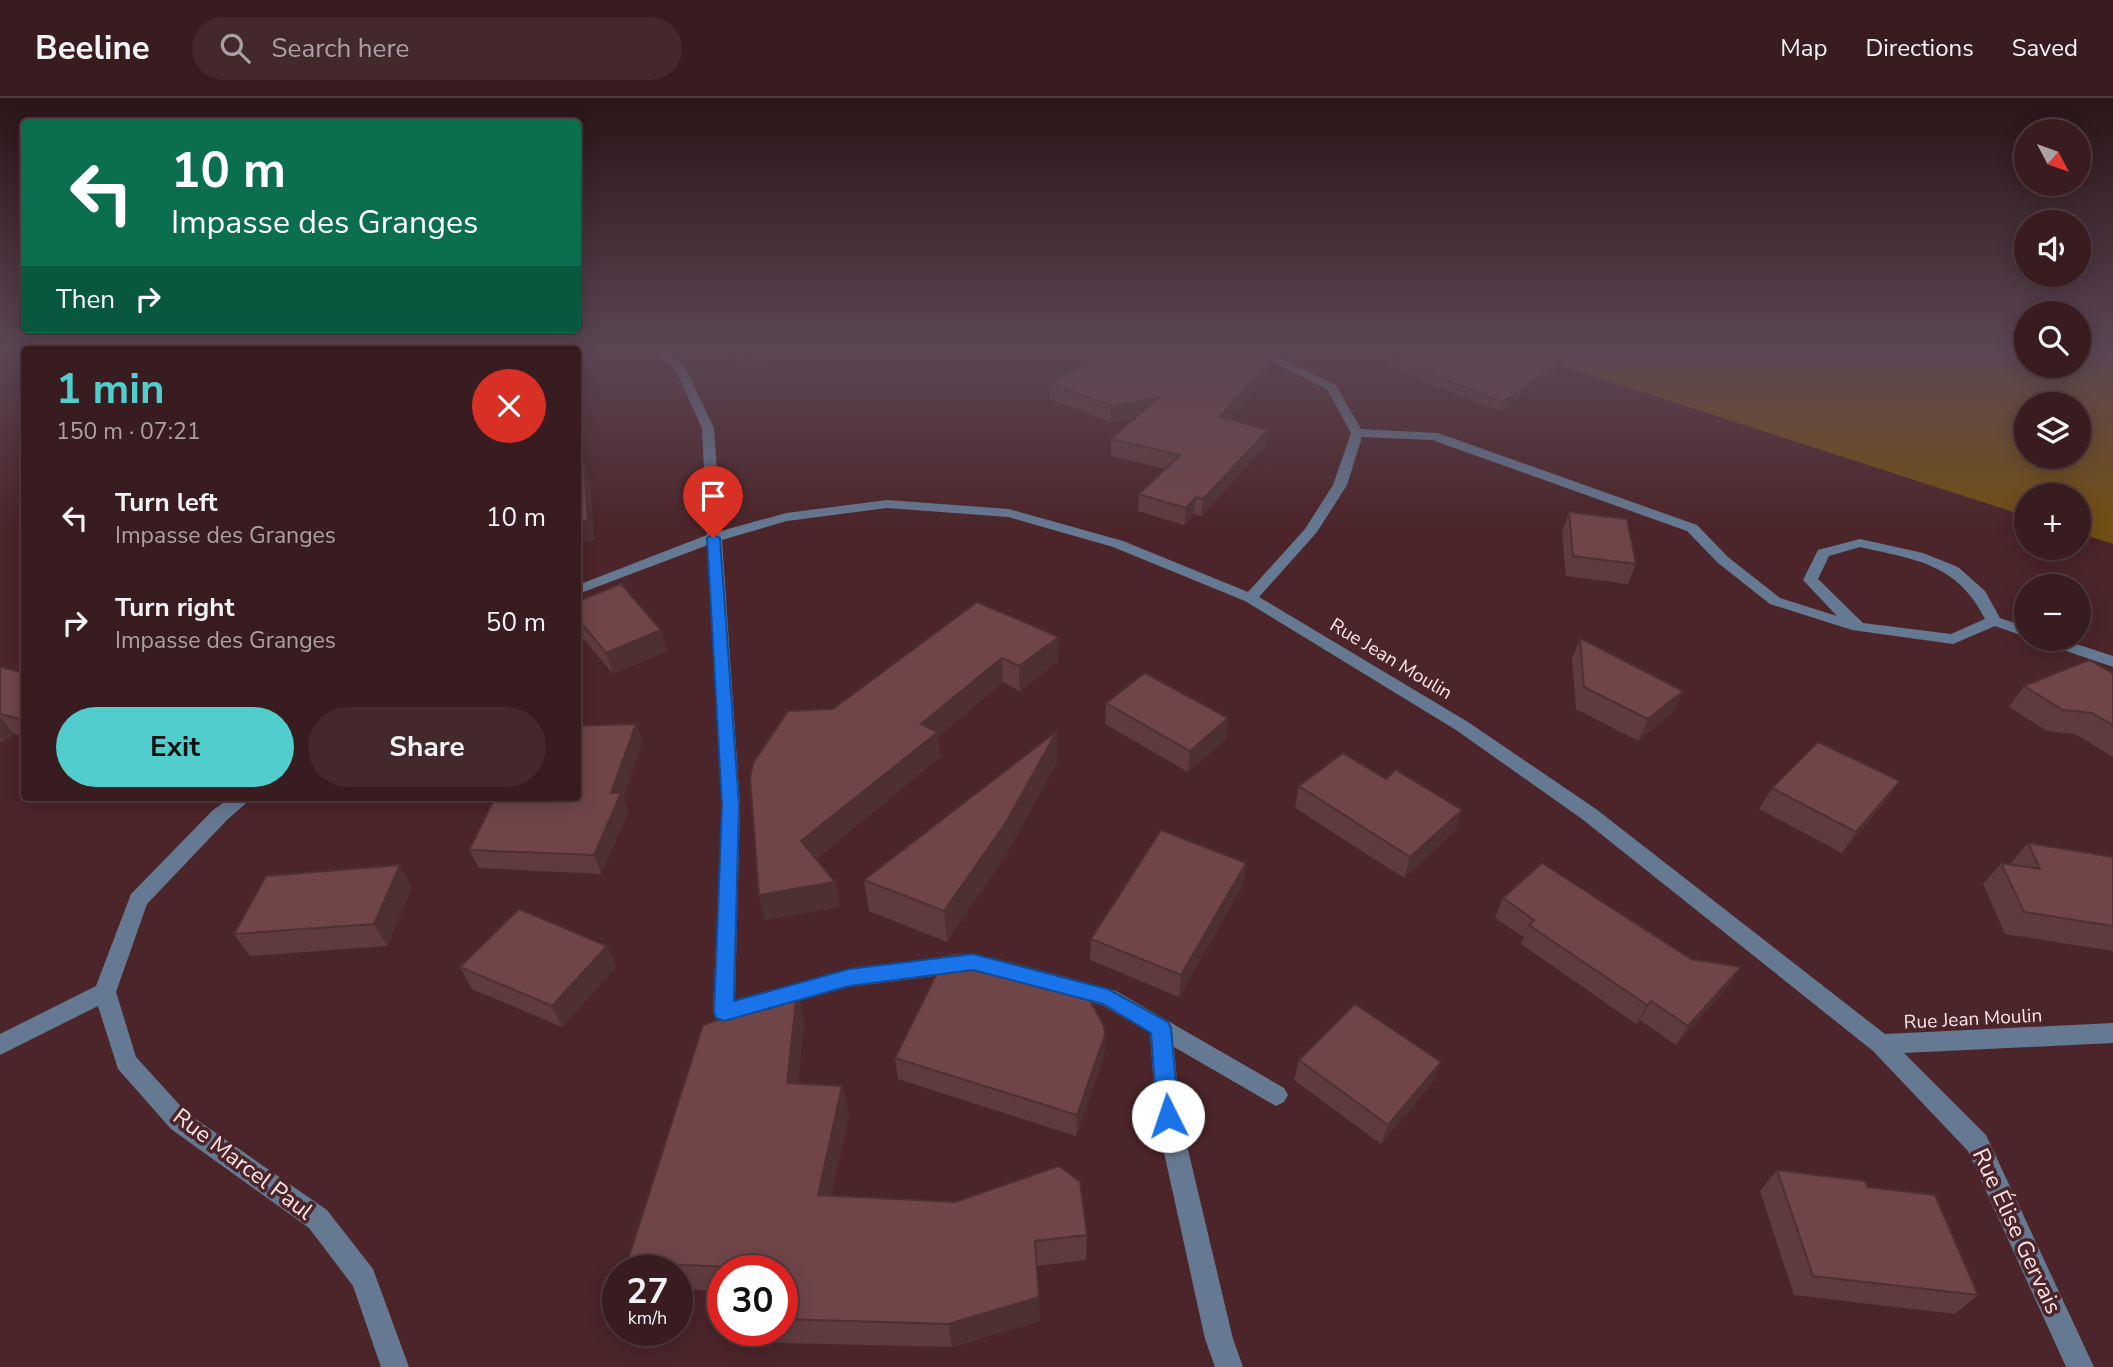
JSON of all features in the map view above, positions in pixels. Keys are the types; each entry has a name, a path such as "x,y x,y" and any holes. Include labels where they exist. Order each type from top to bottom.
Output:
{"street":[{"path":"700,410 708,428 731,805 724,1012 849,978 973,962 986,966"},
{"path":"1250,598 1310,532 1340,485 1357,433 1345,410"},
{"path":"1357,433 1434,436 1692,528 1723,560 1775,601 1858,627 1953,639 1994,621 2014,628"},
{"name":"Rue Jean Moulin","path":"581,589 713,538 786,517 887,504 1009,513 1118,544 1250,598 1462,726 1589,814 1881,1044 2113,1033"},
{"path":"1858,627 1810,580 1823,553 1860,543 1918,556 1953,570 1980,594 1994,621"},
{"path":"2081,651 2113,662"},
{"path":"0,1045 105,992 138,900 220,815 239,801"},
{"path":"1040,980 1108,997 1276,1095"},
{"name":"Rue Marcel Paul","path":"105,992 126,1062 179,1121 318,1219 364,1278 395,1367"},
{"path":"1161,1028 1168,1116 1219,1339 1229,1367"},
{"name":"Rue Élise Gervais","path":"1881,1044 1977,1143 2080,1367"}],"shaded area":[{"path":"1698,410 2014,410 2014,469 2091,469 2091,410 2113,410 2113,544 2091,537 2091,483 2014,483 2014,512"}],"building":[{"path":"1144,410 1226,410 1220,417 1268,430 1203,499 1196,497 1186,508 1139,494 1180,455 1111,439"},
{"path":"581,464 584,464 588,521 581,522"},
{"path":"1569,512 1627,519 1636,564 1573,556"},
{"path":"621,584 661,630 606,653 581,623 581,600"},
{"path":"977,602 1059,637 1019,666 1002,658 921,724 938,732 801,841 835,882 759,895 750,778 753,763 788,711 833,709"},
{"path":"1580,638 1683,691 1648,719 1584,687"},
{"path":"2089,660 2113,673 2113,725 2092,713 2063,710 2024,686"},
{"path":"0,667 21,672 21,719 0,714"},
{"path":"1145,673 1228,718 1190,751 1106,703"},
{"path":"636,724 611,793 621,793 594,855 469,850 494,801 581,801 581,726"},
{"path":"1057,731 1005,824 944,911 864,880"},
{"path":"1818,742 1900,781 1856,832 1772,788"},
{"path":"1343,753 1386,779 1396,770 1462,810 1410,857 1299,786"},
{"path":"1161,830 1246,863 1181,975 1091,939"},
{"path":"2028,843 2113,857 2113,926 2024,912 2001,863 2040,869"},
{"path":"1542,863 1691,959 1741,967 1688,1026 1651,1001 1647,1005 1529,925 1534,920 1503,898"},
{"path":"400,865 374,924 234,934 266,876"},
{"path":"519,909 607,946 552,1006 460,967"},
{"path":"960,954 1001,960 1079,980 1104,1026 1105,1035 1077,1115 895,1058 946,955"},
{"path":"797,992 787,1083 842,1086 818,1195 955,1202 1059,1166 1080,1182 1087,1235 1035,1241 1039,1297 948,1324 798,1319 798,1255 707,1255 707,1266 693,1265 693,1255 630,1255 703,1025"},
{"path":"1355,1004 1441,1062 1388,1125 1299,1060"},
{"path":"1777,1170 1865,1181 1868,1187 1935,1195 1978,1295 1813,1276"}],"route":[{"path":"713,538 731,805 724,1012 849,978 973,962 1108,997 1161,1028 1168,1116"}]}
